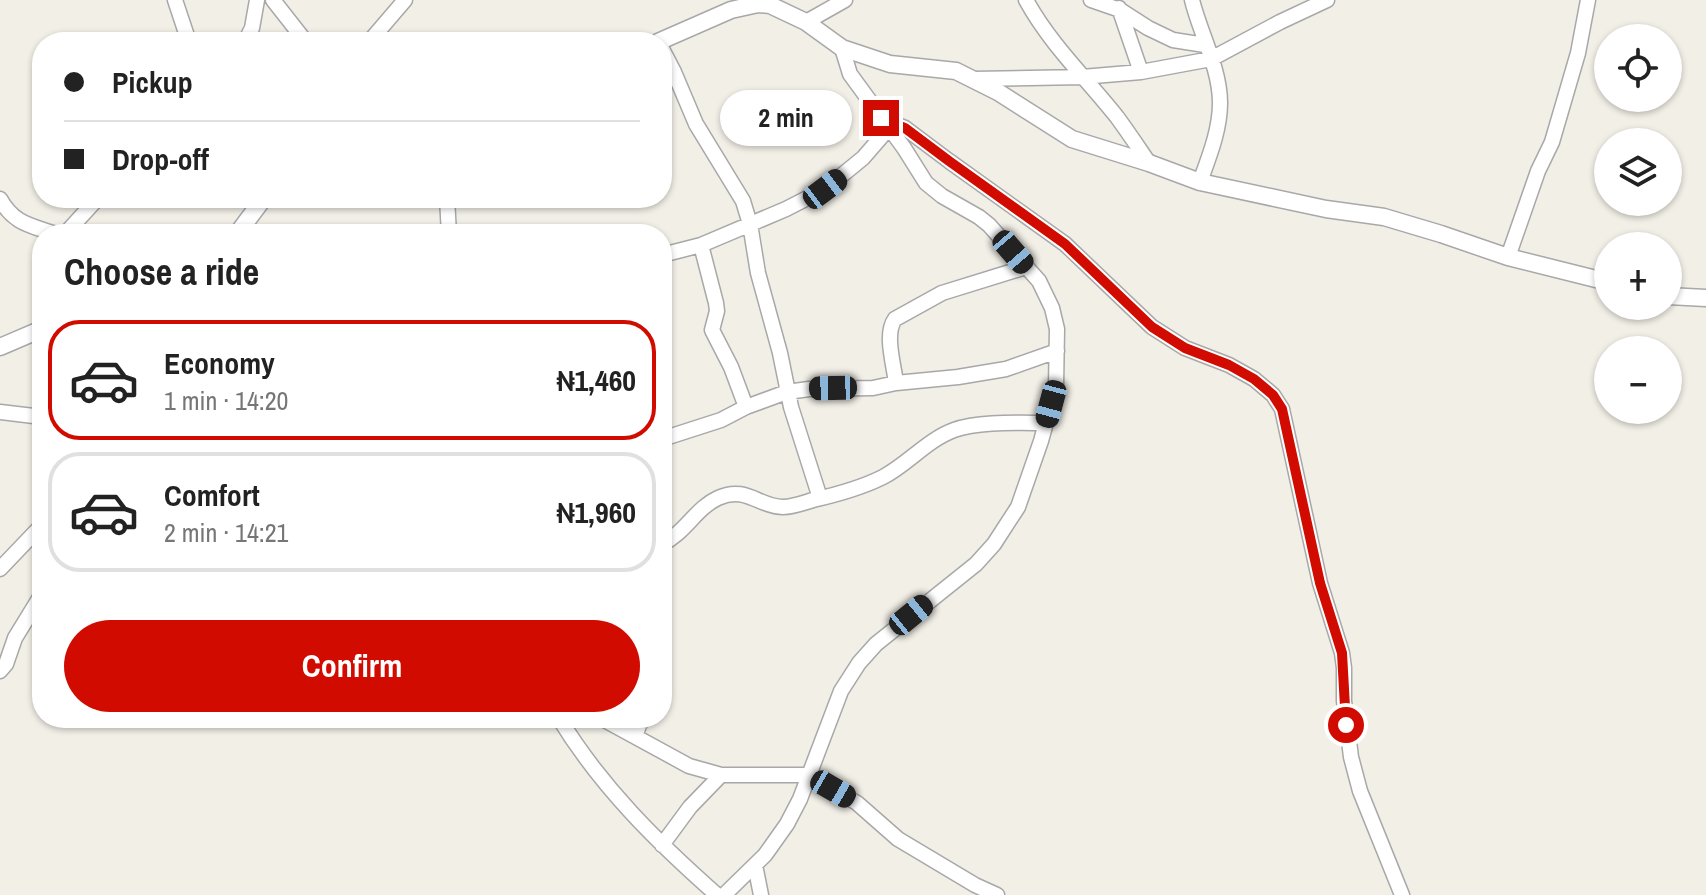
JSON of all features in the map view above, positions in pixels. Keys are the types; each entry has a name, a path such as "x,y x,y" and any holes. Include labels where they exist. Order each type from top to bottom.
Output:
{"street":[{"path":"175,0 186,32"},
{"path":"250,32 257,0"},
{"path":"273,0 298,32"},
{"path":"378,32 405,0"},
{"path":"806,22 845,0"},
{"path":"1026,0 1037,21 1065,59 1116,116 1149,163"},
{"path":"1091,0 1118,5 1148,28 1208,52"},
{"path":"1192,0 1220,103 1213,144 1200,182"},
{"path":"974,79 1082,77 1141,72 1208,52 1327,0"},
{"path":"1508,257 1538,171 1552,142 1578,53 1588,0"},
{"path":"672,36 731,10 773,4 806,22 842,48 890,64 956,71 998,92 1072,139 1200,182 1313,207 1384,217 1508,257 1594,278"},
{"path":"1118,5 1141,72"},
{"path":"724,895 765,855 787,824 800,799 841,691 859,663 876,644 976,564 994,544 1018,507 1056,386 1057,329 1052,308 1039,281 989,225 932,189 850,74 842,48"},
{"path":"672,68 696,124 743,201 787,392 820,498"},
{"path":"672,252 701,245 825,189 863,158 885,123"},
{"path":"885,123 905,128 1065,244 1152,327 1185,348 1229,365 1254,379 1273,395 1282,409 1320,583 1342,653 1351,757 1368,812 1402,895"},
{"path":"0,199 7,212 32,226"},
{"path":"74,224 89,208"},
{"path":"701,245 716,303 712,330 731,367 746,407"},
{"path":"896,383 889,332 895,319 942,293 1026,267"},
{"path":"1682,297 1706,298"},
{"path":"0,347 32,333"},
{"path":"672,436 721,420 787,392 873,388 958,377 1006,369 1057,351"},
{"path":"0,412 32,416"},
{"path":"672,537 707,505 728,494 748,496 781,507 883,477 957,428 1046,423"},
{"path":"0,569 32,535"},
{"path":"0,671 32,610"},
{"path":"565,728 614,794 662,845 717,895"},
{"path":"620,728 689,766 721,775 809,775 857,803 898,839 997,895"},
{"path":"635,736 638,728"},
{"path":"662,845 690,807 721,775"},
{"path":"755,865 761,895"}],"route":[{"path":"881,118 905,128 1065,244 1152,327 1185,348 1229,365 1254,379 1273,395 1282,409 1320,583 1342,653 1346,725"}]}
